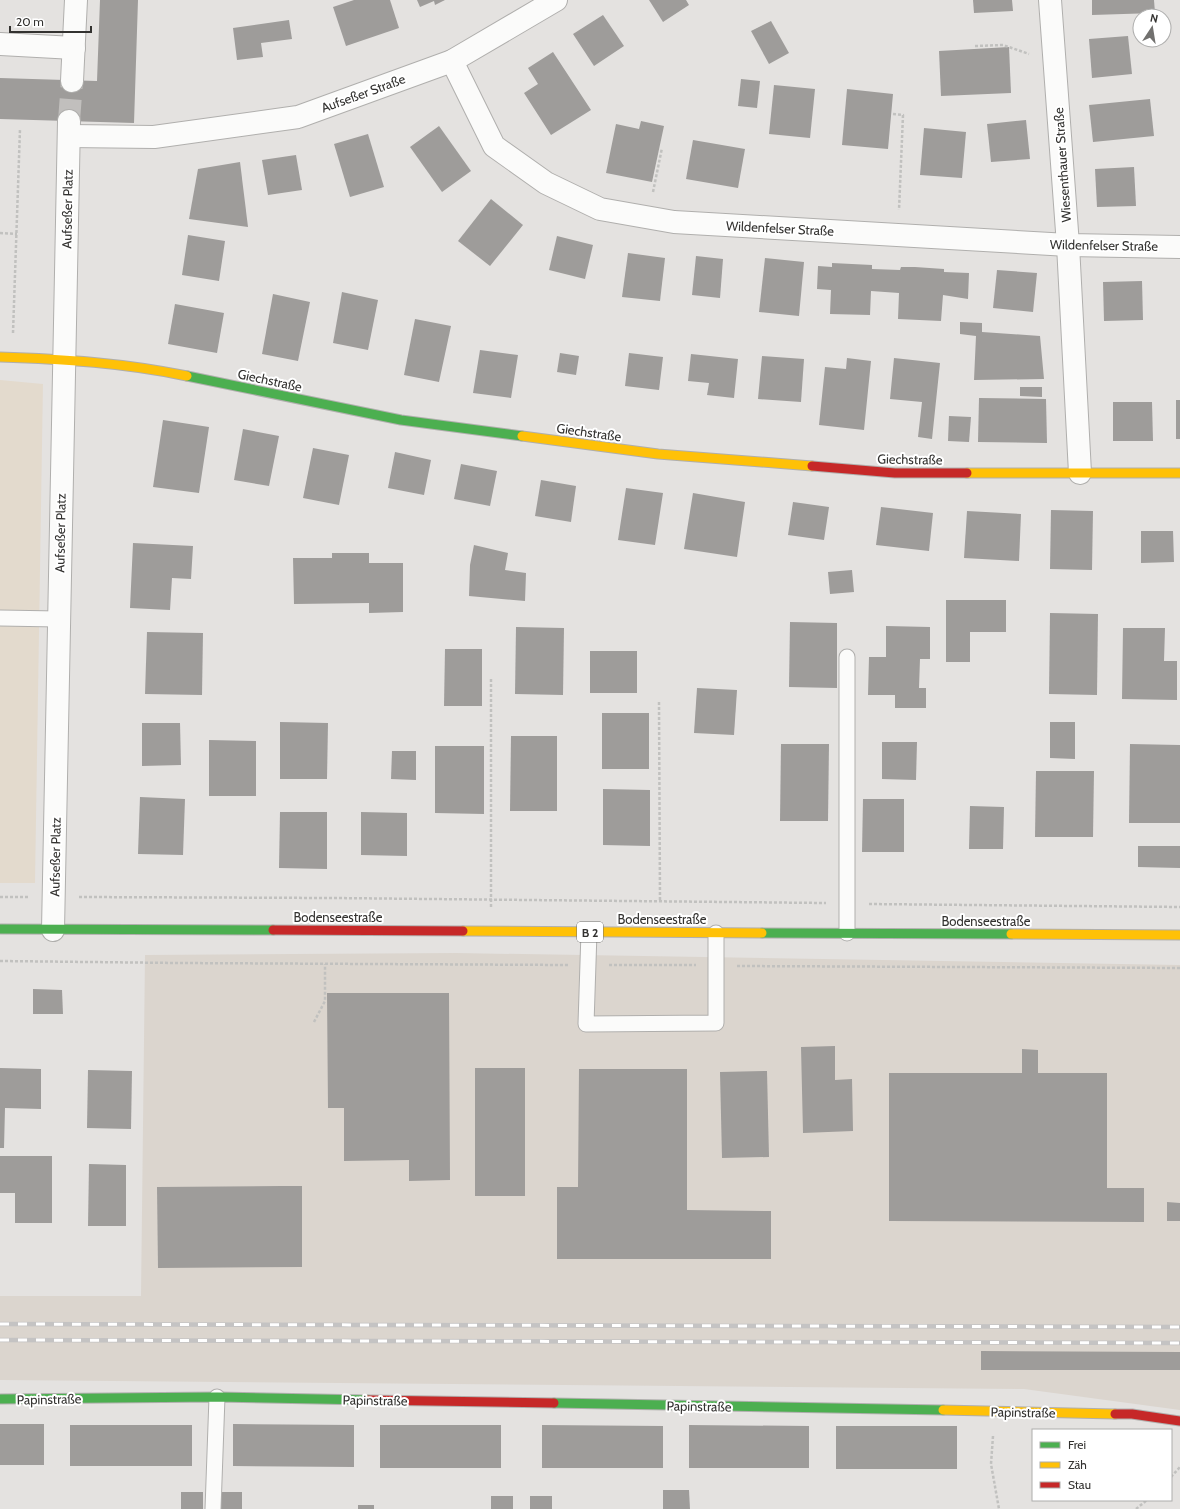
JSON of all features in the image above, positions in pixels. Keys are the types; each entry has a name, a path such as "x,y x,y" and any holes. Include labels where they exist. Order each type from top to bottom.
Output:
{"street":[{"path":"72,81 76,0"},
{"name":"Aufseßer Straße","path":"154,138 298,117 452,61 556,0"},
{"name":"Wiesenthauer Straße","path":"1050,0 1068,245 1080,473"},
{"path":"0,44 74,48"},
{"name":"Wildenfelser Straße","path":"452,61 494,146 546,183 600,209 674,222 1068,245 1180,247"},
{"name":"Aufseßer Platz","path":"53,930 63,359 69,129 154,138"},
{"name":"Giechstraße","path":"0,357 63,359 143,367 401,420 658,454 895,473 1180,474"},
{"name":"Bodenseestraße","path":"0,929 1180,935"},
{"name":"Papinstraße","path":"0,1399 217,1397 1132,1414 1180,1421"}],"lane":[{"path":"0,618 58,619"},
{"path":"847,657 847,933"},
{"path":"589,932 586,1024 716,1023 716,933"},
{"path":"213,1509 217,1397"}],"path":[{"path":"975,46 1003,45 1027,54 1054,60"},
{"path":"893,114 903,114 898,235"},
{"path":"12,358 20,129"},
{"path":"647,218 662,148"},
{"path":"0,233 17,234"},
{"path":"491,678 491,931"},
{"path":"659,702 660,902"},
{"path":"141,898 1180,907"},
{"path":"0,961 141,962 178,964 1180,968"},
{"path":"314,1022 325,1001 325,964"},
{"path":"994,1412 991,1464 999,1509"},
{"path":"1172,1476 1180,1467"},
{"path":"1136,1509 1146,1501"}],"shaded area":[{"path":"0,380 43,384 35,883 0,883"},
{"path":"457,953 1180,965 1180,1410 1024,1389 0,1380 0,1296 141,1296 145,955"}],"building":[{"path":"100,0 138,0 134,123 0,119 0,78 97,81"},
{"path":"354,0 390,0 399,28 346,46 333,7"},
{"path":"417,0 445,0 435,5 434,1 420,7"},
{"path":"649,0 686,0 689,5 663,22"},
{"path":"973,0 1012,0 1013,11 974,13"},
{"path":"1092,0 1154,0 1155,8 1132,8 1132,14 1092,15"},
{"path":"603,15 624,46 594,66 573,34"},
{"path":"289,20 292,39 261,43 263,57 237,60 233,28"},
{"path":"771,21 789,53 769,64 751,31"},
{"path":"1128,36 1132,74 1092,78 1089,39"},
{"path":"1009,47 1011,93 941,96 939,51"},
{"path":"553,52 591,110 551,135 524,93 538,84 528,68"},
{"path":"741,79 760,81 757,108 738,106"},
{"path":"774,85 815,89 810,138 769,134"},
{"path":"847,89 893,94 888,149 842,145"},
{"path":"1150,99 1154,136 1093,142 1089,105"},
{"path":"1026,120 1030,159 991,162 987,124"},
{"path":"641,121 664,126 652,182 606,173 616,124 639,129"},
{"path":"439,126 471,171 442,192 410,147"},
{"path":"924,128 966,132 962,178 920,175"},
{"path":"368,134 384,187 350,197 334,144"},
{"path":"693,140 745,149 738,188 686,179"},
{"path":"296,155 302,190 268,195 262,160"},
{"path":"240,162 248,227 189,219 198,169"},
{"path":"1134,167 1136,206 1097,207 1095,169"},
{"path":"491,199 523,225 490,266 458,241"},
{"path":"188,235 225,241 219,281 182,275"},
{"path":"557,236 593,245 585,279 549,270"},
{"path":"628,253 665,258 660,301 622,297"},
{"path":"696,256 723,259 720,298 692,295"},
{"path":"765,258 804,262 799,316 759,312"},
{"path":"832,263 872,265 872,269 900,270 901,267 915,267 944,269 944,272 969,273 968,299 943,295 941,321 898,319 899,293 871,291 870,315 830,314 831,290 817,289 818,266 832,267"},
{"path":"997,270 1037,273 1033,312 993,308"},
{"path":"1142,281 1143,320 1104,321 1103,282"},
{"path":"342,292 378,300 368,350 333,343"},
{"path":"273,294 310,302 298,361 262,354"},
{"path":"175,304 224,313 217,353 168,344"},
{"path":"415,319 451,326 439,382 404,375"},
{"path":"960,322 982,323 982,332 1040,336 1044,379 974,380 976,336 960,334"},
{"path":"480,350 518,355 511,398 473,393"},
{"path":"560,353 579,356 576,375 557,372"},
{"path":"629,353 663,357 659,390 625,386"},
{"path":"691,354 738,359 734,398 707,395 709,383 688,381"},
{"path":"762,356 804,359 801,402 758,399"},
{"path":"847,358 871,361 864,430 819,425 825,367 846,369"},
{"path":"894,358 940,363 932,439 918,437 922,402 890,399"},
{"path":"1020,387 1042,387 1042,397 1020,396"},
{"path":"979,398 1046,399 1047,443 978,442"},
{"path":"1176,400 1180,400 1180,439 1176,439"},
{"path":"1113,402 1152,402 1153,441 1113,441"},
{"path":"949,416 971,417 969,442 948,441"},
{"path":"163,420 209,427 199,493 153,487"},
{"path":"243,429 279,436 269,486 234,480"},
{"path":"313,448 349,455 339,505 303,498"},
{"path":"395,452 431,460 424,495 388,488"},
{"path":"461,464 497,471 490,506 454,499"},
{"path":"541,480 576,486 571,522 535,516"},
{"path":"626,488 663,493 655,545 618,540"},
{"path":"693,493 745,502 737,557 684,549"},
{"path":"793,502 829,507 824,540 788,535"},
{"path":"881,507 933,513 929,551 876,545"},
{"path":"1051,510 1093,511 1092,570 1050,569"},
{"path":"967,511 1021,514 1019,561 964,558"},
{"path":"1141,531 1173,531 1174,562 1141,563"},
{"path":"133,543 193,546 191,579 172,578 170,610 130,608"},
{"path":"474,545 508,553 505,570 526,573 525,601 469,596 470,565"},
{"path":"332,553 369,553 369,563 403,563 403,612 369,613 369,603 294,604 293,558 332,558"},
{"path":"852,570 854,592 830,594 828,572"},
{"path":"946,600 1006,600 1006,632 970,632 970,662 946,662"},
{"path":"1050,613 1098,614 1097,695 1049,694"},
{"path":"790,622 837,623 837,688 789,687"},
{"path":"886,626 930,627 930,659 920,659 919,688 926,688 926,708 895,708 895,695 868,695 869,657 886,657"},
{"path":"516,627 564,628 563,695 515,694"},
{"path":"1123,628 1165,628 1164,661 1177,661 1177,700 1122,699"},
{"path":"147,632 203,633 202,695 145,694"},
{"path":"445,649 482,649 482,706 444,706"},
{"path":"590,651 637,651 637,693 590,693"},
{"path":"697,688 737,690 734,735 694,733"},
{"path":"602,713 649,713 649,769 602,769"},
{"path":"280,722 328,723 327,779 280,779"},
{"path":"1050,722 1075,722 1075,759 1050,758"},
{"path":"142,723 180,723 181,765 142,766"},
{"path":"511,736 557,736 557,811 510,811"},
{"path":"209,740 256,741 256,796 209,796"},
{"path":"882,742 917,742 916,780 882,779"},
{"path":"781,744 829,744 828,821 780,821"},
{"path":"1130,744 1180,745 1180,823 1129,823"},
{"path":"435,746 484,746 484,814 435,813"},
{"path":"392,751 416,751 416,780 391,779"},
{"path":"1036,771 1094,771 1093,837 1035,837"},
{"path":"603,789 650,790 650,846 603,845"},
{"path":"140,797 185,799 183,855 138,854"},
{"path":"863,799 904,799 904,852 862,852"},
{"path":"970,806 1004,807 1003,849 969,849"},
{"path":"280,812 327,812 327,869 279,868"},
{"path":"361,812 407,813 407,856 361,855"},
{"path":"1138,846 1180,846 1180,868 1138,867"},
{"path":"33,989 62,990 63,1014 33,1014"},
{"path":"327,993 449,993 450,1180 409,1181 409,1160 344,1161 344,1108 328,1108"},
{"path":"835,1046 835,1080 852,1079 853,1131 803,1133 801,1047"},
{"path":"1022,1049 1038,1050 1038,1073 1107,1073 1107,1188 1144,1188 1144,1222 889,1221 889,1073 1022,1073"},
{"path":"0,1068 41,1069 41,1109 5,1108 4,1148 0,1148"},
{"path":"475,1068 525,1068 525,1196 475,1196"},
{"path":"579,1069 687,1069 687,1210 771,1211 771,1259 557,1259 557,1187 578,1187"},
{"path":"88,1070 132,1071 131,1129 87,1128"},
{"path":"767,1071 769,1157 722,1158 720,1072"},
{"path":"0,1156 52,1156 52,1223 15,1223 15,1193 0,1193"},
{"path":"89,1164 126,1165 126,1226 88,1226"},
{"path":"302,1186 302,1267 158,1268 157,1187"},
{"path":"1167,1202 1180,1203 1180,1221 1167,1221"},
{"path":"981,1351 1180,1352 1180,1370 981,1370"},
{"path":"0,1424 44,1424 44,1465 0,1465"},
{"path":"233,1424 354,1425 354,1467 233,1466"},
{"path":"70,1425 192,1425 192,1466 70,1466"},
{"path":"380,1425 501,1425 501,1468 380,1468"},
{"path":"542,1425 663,1426 663,1468 542,1468"},
{"path":"689,1425 809,1426 809,1468 689,1468"},
{"path":"836,1426 957,1426 957,1469 836,1469"},
{"path":"663,1490 689,1490 690,1509 663,1509"},
{"path":"181,1492 203,1492 203,1509 181,1509"},
{"path":"220,1492 242,1492 242,1509 220,1509"},
{"path":"491,1496 513,1496 513,1509 491,1509"},
{"path":"530,1496 552,1496 552,1509 530,1509"},
{"path":"358,1505 374,1505 374,1509 358,1509"}],"tunnel":[{"path":"69,121 72,81"}],"railway":[{"path":"0,1324 1180,1327"},
{"path":"0,1340 1180,1343"}],"traffic: fast":[{"path":"187,376 401,420 522,436"},
{"path":"0,929 273,930"},
{"path":"762,933 1011,934"},
{"path":"0,1399 217,1397 368,1400"},
{"path":"554,1403 943,1410"}],"traffic: slow":[{"path":"0,357 94,362 187,376"},
{"path":"522,436 658,454 812,466"},
{"path":"967,473 1180,473"},
{"path":"463,931 762,933"},
{"path":"1011,934 1180,935"},
{"path":"943,1410 1115,1414"}],"traffic: jam":[{"path":"812,466 895,473 967,473"},
{"path":"273,930 463,931"},
{"path":"368,1400 554,1403"},
{"path":"1115,1414 1132,1414 1180,1421"}]}
